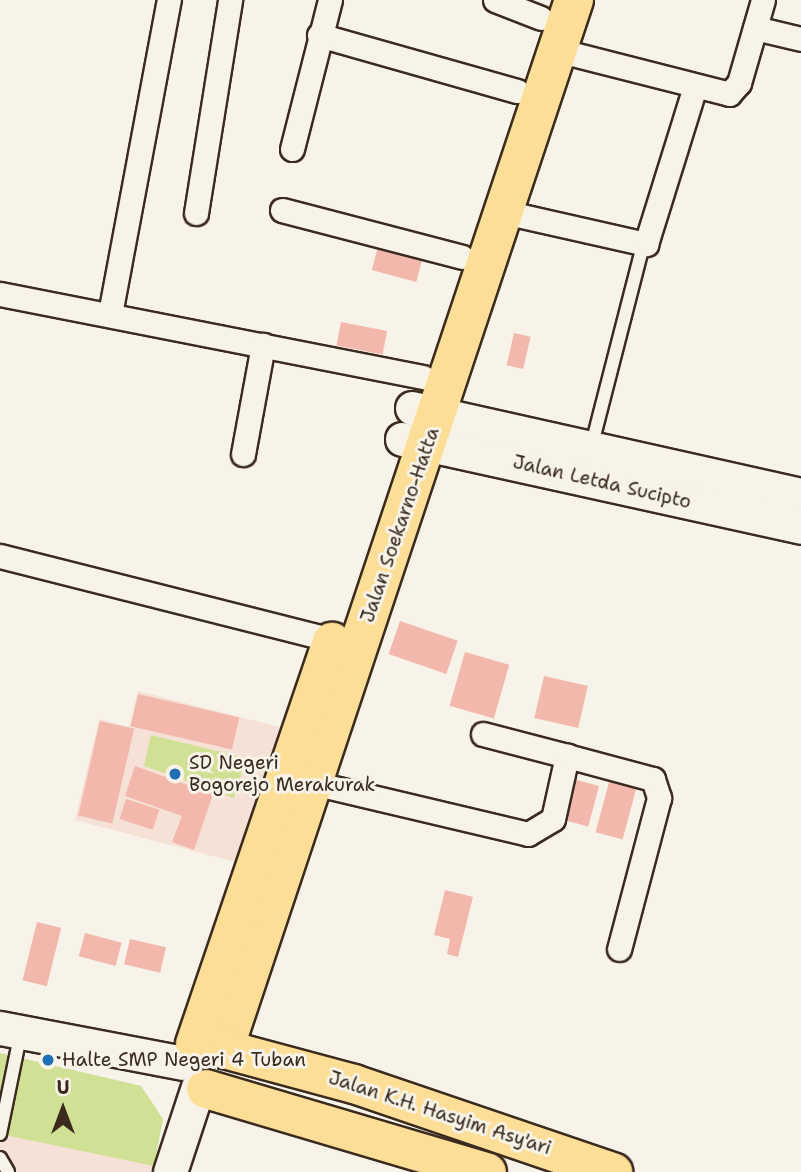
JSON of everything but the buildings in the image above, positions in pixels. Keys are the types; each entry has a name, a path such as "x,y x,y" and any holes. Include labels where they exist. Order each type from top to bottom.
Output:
{"highway":[{"name":"Jalan Soekarno-Hatta","path":"201,1066 298,798 420,416 462,257 517,90 555,17"},
{"name":"Jalan Soekarno-Hatta","path":"298,798 333,640 420,416 504,212 555,17"},
{"path":"201,1066 487,1172"},
{"name":"Jalan K.H. Hasyim Asy'ari","path":"201,1066 354,1084 613,1172"}],"main road":[{"name":"Jalan Letda Sucipto","path":"420,416 591,448 801,495"},
{"name":"Jalan Letda Sucipto","path":"420,416 801,527"},
{"path":"11,1030 201,1066 170,1172"}],"street":[{"path":"110,314 169,0"},
{"path":"196,213 230,0"},
{"path":"292,149 330,0"},
{"path":"495,0 555,17 695,87 736,90 763,0"},
{"path":"755,28 801,39"},
{"path":"319,35 517,90"},
{"path":"504,212 643,245 653,231 695,87"},
{"path":"282,210 462,257"},
{"path":"0,294 263,345 420,416"},
{"path":"243,454 263,345"},
{"path":"0,556 333,640"},
{"path":"483,734 649,778 658,787 619,949"},
{"path":"298,798 536,834 553,819 567,756"}],"lane":[{"path":"591,448 643,245"},
{"path":"0,1134 11,1030"},
{"path":"0,1158 8,1172"}],"shaded area":[{"name":"SD Negeri Bogorejo Merakurak","path":"138,691 280,727 235,862 75,820 99,719 129,727"},
{"path":"0,1053 141,1086 163,1119 152,1172 0,1172"}],"green space":[{"path":"151,735 246,758 234,798 144,766"},
{"path":"0,1053 141,1086 163,1119 154,1166 0,1134"}],"place":[{"name":"SD Negeri Bogorejo Merakurak","path":"175,774"},
{"name":"Halte SMP Negeri 4 Tuban","path":"48,1060"}]}
